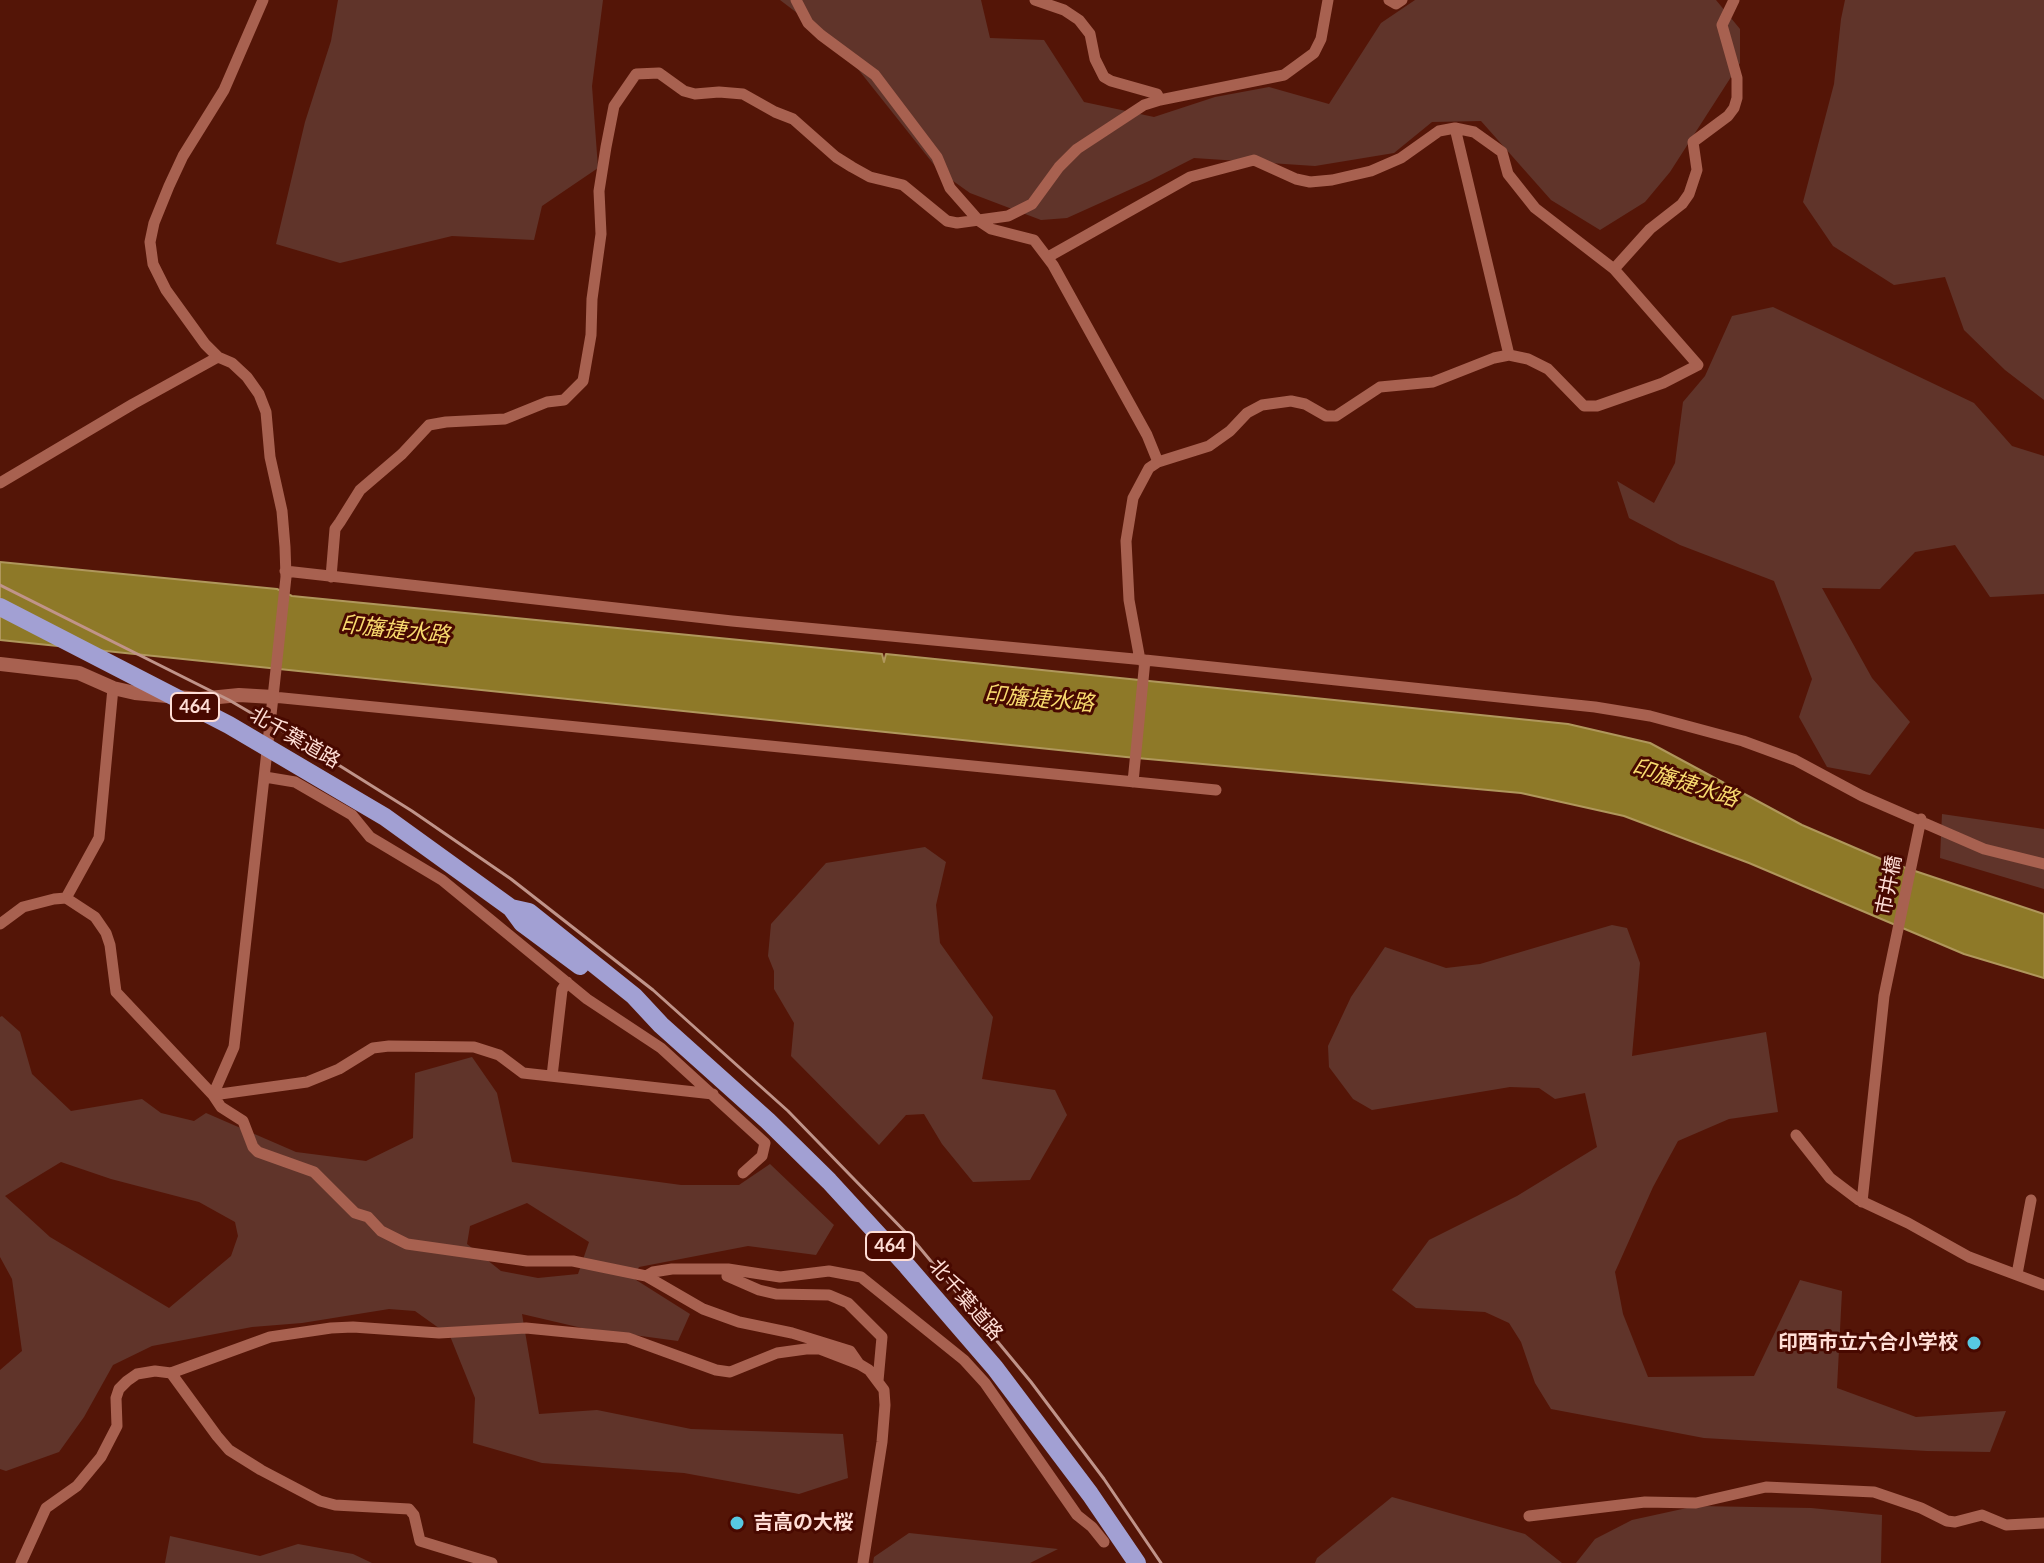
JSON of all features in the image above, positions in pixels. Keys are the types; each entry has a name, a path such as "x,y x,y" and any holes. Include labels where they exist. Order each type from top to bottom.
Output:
{"highway":[{"name":"北千葉道路","path":"0,607 229,725 385,817 511,908 522,923 627,1005 661,1025"},
{"name":"北千葉道路","path":"511,908 529,912 634,996 661,1025 768,1121 887,1243 995,1368 1090,1494 1137,1563"}],"street":[{"path":"213,1095 234,1047 286,574 282,511 270,457 266,412 259,394 232,363 218,357 205,344 166,290 153,264 150,242 154,223 183,156 224,90 263,0"},
{"path":"796,0 808,23 875,75 937,157 950,188 979,221 991,229 1034,240 1048,257 1147,435 1158,462"},
{"path":"1035,0 1064,10 1079,20 1090,34 1095,59 1104,77 1157,94 1160,100"},
{"path":"331,577 335,529 360,490 402,454 429,425 513,417 547,402 564,400 583,381 601,234 599,191 606,147 614,106 636,74 659,73 684,91 695,94 743,94 793,119 852,167 870,177 903,185 947,221 979,221 1008,216 1032,204 1059,167 1077,149 1144,105 1284,75 1314,53 1321,39 1328,0"},
{"path":"1389,0 1396,4 1402,0"},
{"path":"1614,269 1650,229 1682,204 1697,170 1693,142 1734,108 1737,78 1722,25 1734,0"},
{"path":"1048,257 1190,177 1254,160 1296,179 1310,182 1332,180 1371,171 1401,158 1439,131 1455,128 1474,132 1502,152 1508,174 1535,208 1614,269 1698,365 1663,383 1597,406 1584,406 1548,369 1528,359 1509,355 1433,382 1380,387 1336,416 1326,416 1305,404 1291,401 1262,405 1247,413 1230,431 1209,446 1158,462 1149,468 1133,498 1126,541 1129,600 1144,673 1133,782"},
{"path":"1455,128 1509,355"},
{"path":"0,483 218,357"},
{"path":"286,574 1542,701 1650,716 1743,741 1795,760 1862,796 1984,849 2044,864"},
{"path":"0,664 79,673 113,688 135,693 199,699 274,690 1216,790"},
{"path":"66,898 99,838 113,688"},
{"path":"265,777 295,782 352,815 370,837 442,880 587,999 661,1048 765,1143 762,1156 743,1173"},
{"name":"市井橋","path":"1862,1202 1884,996 1921,819"},
{"path":"0,924 23,907 66,898 95,917 106,933 116,992 221,1107 243,1121 248,1127 253,1147 258,1152 314,1172 355,1213 368,1217 381,1231 407,1244 527,1261 584,1262 646,1276 703,1309 739,1322 792,1333 850,1351 859,1364"},
{"path":"552,1076 562,990 574,962"},
{"path":"213,1095 307,1082 339,1069 373,1048 389,1046 474,1047 499,1055 523,1073 713,1094"},
{"path":"1796,1135 1830,1178 1862,1202 1969,1257 2044,1285"},
{"path":"2017,1274 2031,1200"},
{"path":"646,1276 672,1269 728,1269 780,1277 829,1271 861,1277 964,1360 985,1383 1077,1515 1104,1542"},
{"path":"728,1269 727,1276 759,1290 776,1294 829,1295 848,1303 882,1337 878,1381"},
{"path":"21,1563 46,1508 77,1486 101,1457 117,1426 116,1398 119,1389 137,1374 155,1371 171,1373 270,1337 342,1327 439,1333 526,1328 628,1338 716,1370 730,1372 777,1353 806,1349 820,1349 859,1364 869,1370 884,1390 885,1405 863,1563"},
{"path":"171,1373 229,1450 261,1470 320,1501 335,1505 409,1509 414,1515 420,1541 492,1563"},
{"path":"1529,1516 1645,1502 1696,1503 1766,1487 1874,1492 1921,1508 1947,1521 1982,1515 2006,1525 2044,1523"}],"shaded area":[{"path":"338,0 603,0 592,86 598,168 542,206 534,240 452,236 340,263 276,244 305,122 331,41"},
{"path":"780,0 981,0 990,38 1044,40 1084,102 1154,117 1215,97 1269,87 1329,104 1381,23 1415,0 1716,0 1740,29 1740,63 1670,172 1645,202 1600,230 1551,200 1481,121 1432,122 1394,153 1315,166 1194,158 1067,218 1041,220 970,193 939,171 838,44"},
{"path":"1845,0 2044,0 2044,400 2005,370 1964,330 1945,277 1894,285 1833,246 1803,202 1834,84"},
{"path":"1773,307 1974,403 2012,446 2044,456 2044,594 1990,597 1955,545 1915,552 1880,589 1822,588 1872,678 1910,722 1870,775 1827,767 1799,717 1812,679 1774,581 1680,545 1629,518 1617,481 1654,503 1675,463 1683,402 1705,376 1732,316"},
{"path":"1942,814 2044,829 2044,889 1940,858"},
{"path":"925,847 946,862 936,905 940,943 993,1017 982,1079 1055,1090 1067,1115 1030,1180 973,1182 942,1144 924,1114 906,1115 879,1145 791,1056 794,1023 774,989 774,971 768,956 771,924 826,863"},
{"path":"1612,925 1627,928 1640,963 1632,1056 1766,1032 1778,1112 1729,1119 1678,1141 1653,1187 1615,1272 1623,1314 1648,1377 1754,1376 1800,1280 1842,1291 1837,1388 1916,1417 2006,1411 1990,1452 1704,1438 1551,1409 1535,1383 1521,1342 1509,1323 1485,1312 1416,1308 1392,1290 1429,1240 1517,1196 1597,1147 1585,1093 1555,1099 1539,1088 1510,1087 1372,1110 1353,1099 1329,1067 1328,1046 1351,997 1385,947 1446,968 1480,964"},
{"path":"0,1017 20,1032 32,1074 71,1111 142,1099 161,1113 194,1121 206,1113 296,1152 366,1161 413,1138 415,1073 472,1057 497,1093 512,1162 681,1185 739,1185 770,1164 834,1225 816,1255 748,1246 639,1267 633,1278 690,1314 678,1341 582,1328 522,1314 539,1414 597,1410 691,1429 843,1434 848,1478 799,1494 684,1473 542,1463 473,1443 475,1398 450,1336 415,1311 389,1309 302,1323 252,1327 152,1346 113,1365 84,1417 59,1452 6,1471 0,1469 0,1370 22,1351 12,1279 0,1257","holes":["61,1162 111,1179 199,1202 235,1222 238,1236 231,1256 169,1308 50,1237 5,1196","527,1203 589,1242 578,1274 538,1278 501,1271 467,1244 470,1226"]},
{"path":"1392,1497 1525,1534 1562,1563 1315,1563 1317,1558"},
{"path":"1696,1506 1811,1508 1882,1515 1881,1563 1576,1563 1595,1539 1632,1520"},
{"path":"909,1533 1058,1549 1030,1563 873,1563 874,1557"},
{"path":"170,1536 260,1556 298,1544 353,1554 372,1563 165,1563"}],"water":[{"name":"印旛捷水路","path":"0,562 277,589 292,596 882,654 884,662 886,654 1568,724 1650,743 1802,825 1888,862 2044,914 2044,978 1964,954 1749,863 1624,816 1521,793 1126,757 0,640"}],"railway":[{"path":"0,585 229,700 321,754 511,879 653,990 788,1111 915,1242 1031,1382 1104,1479 1161,1563"}],"place":[{"name":"印西市立六合小学校","path":"1974,1343"},
{"name":"吉高の大桜","path":"737,1523"}]}
